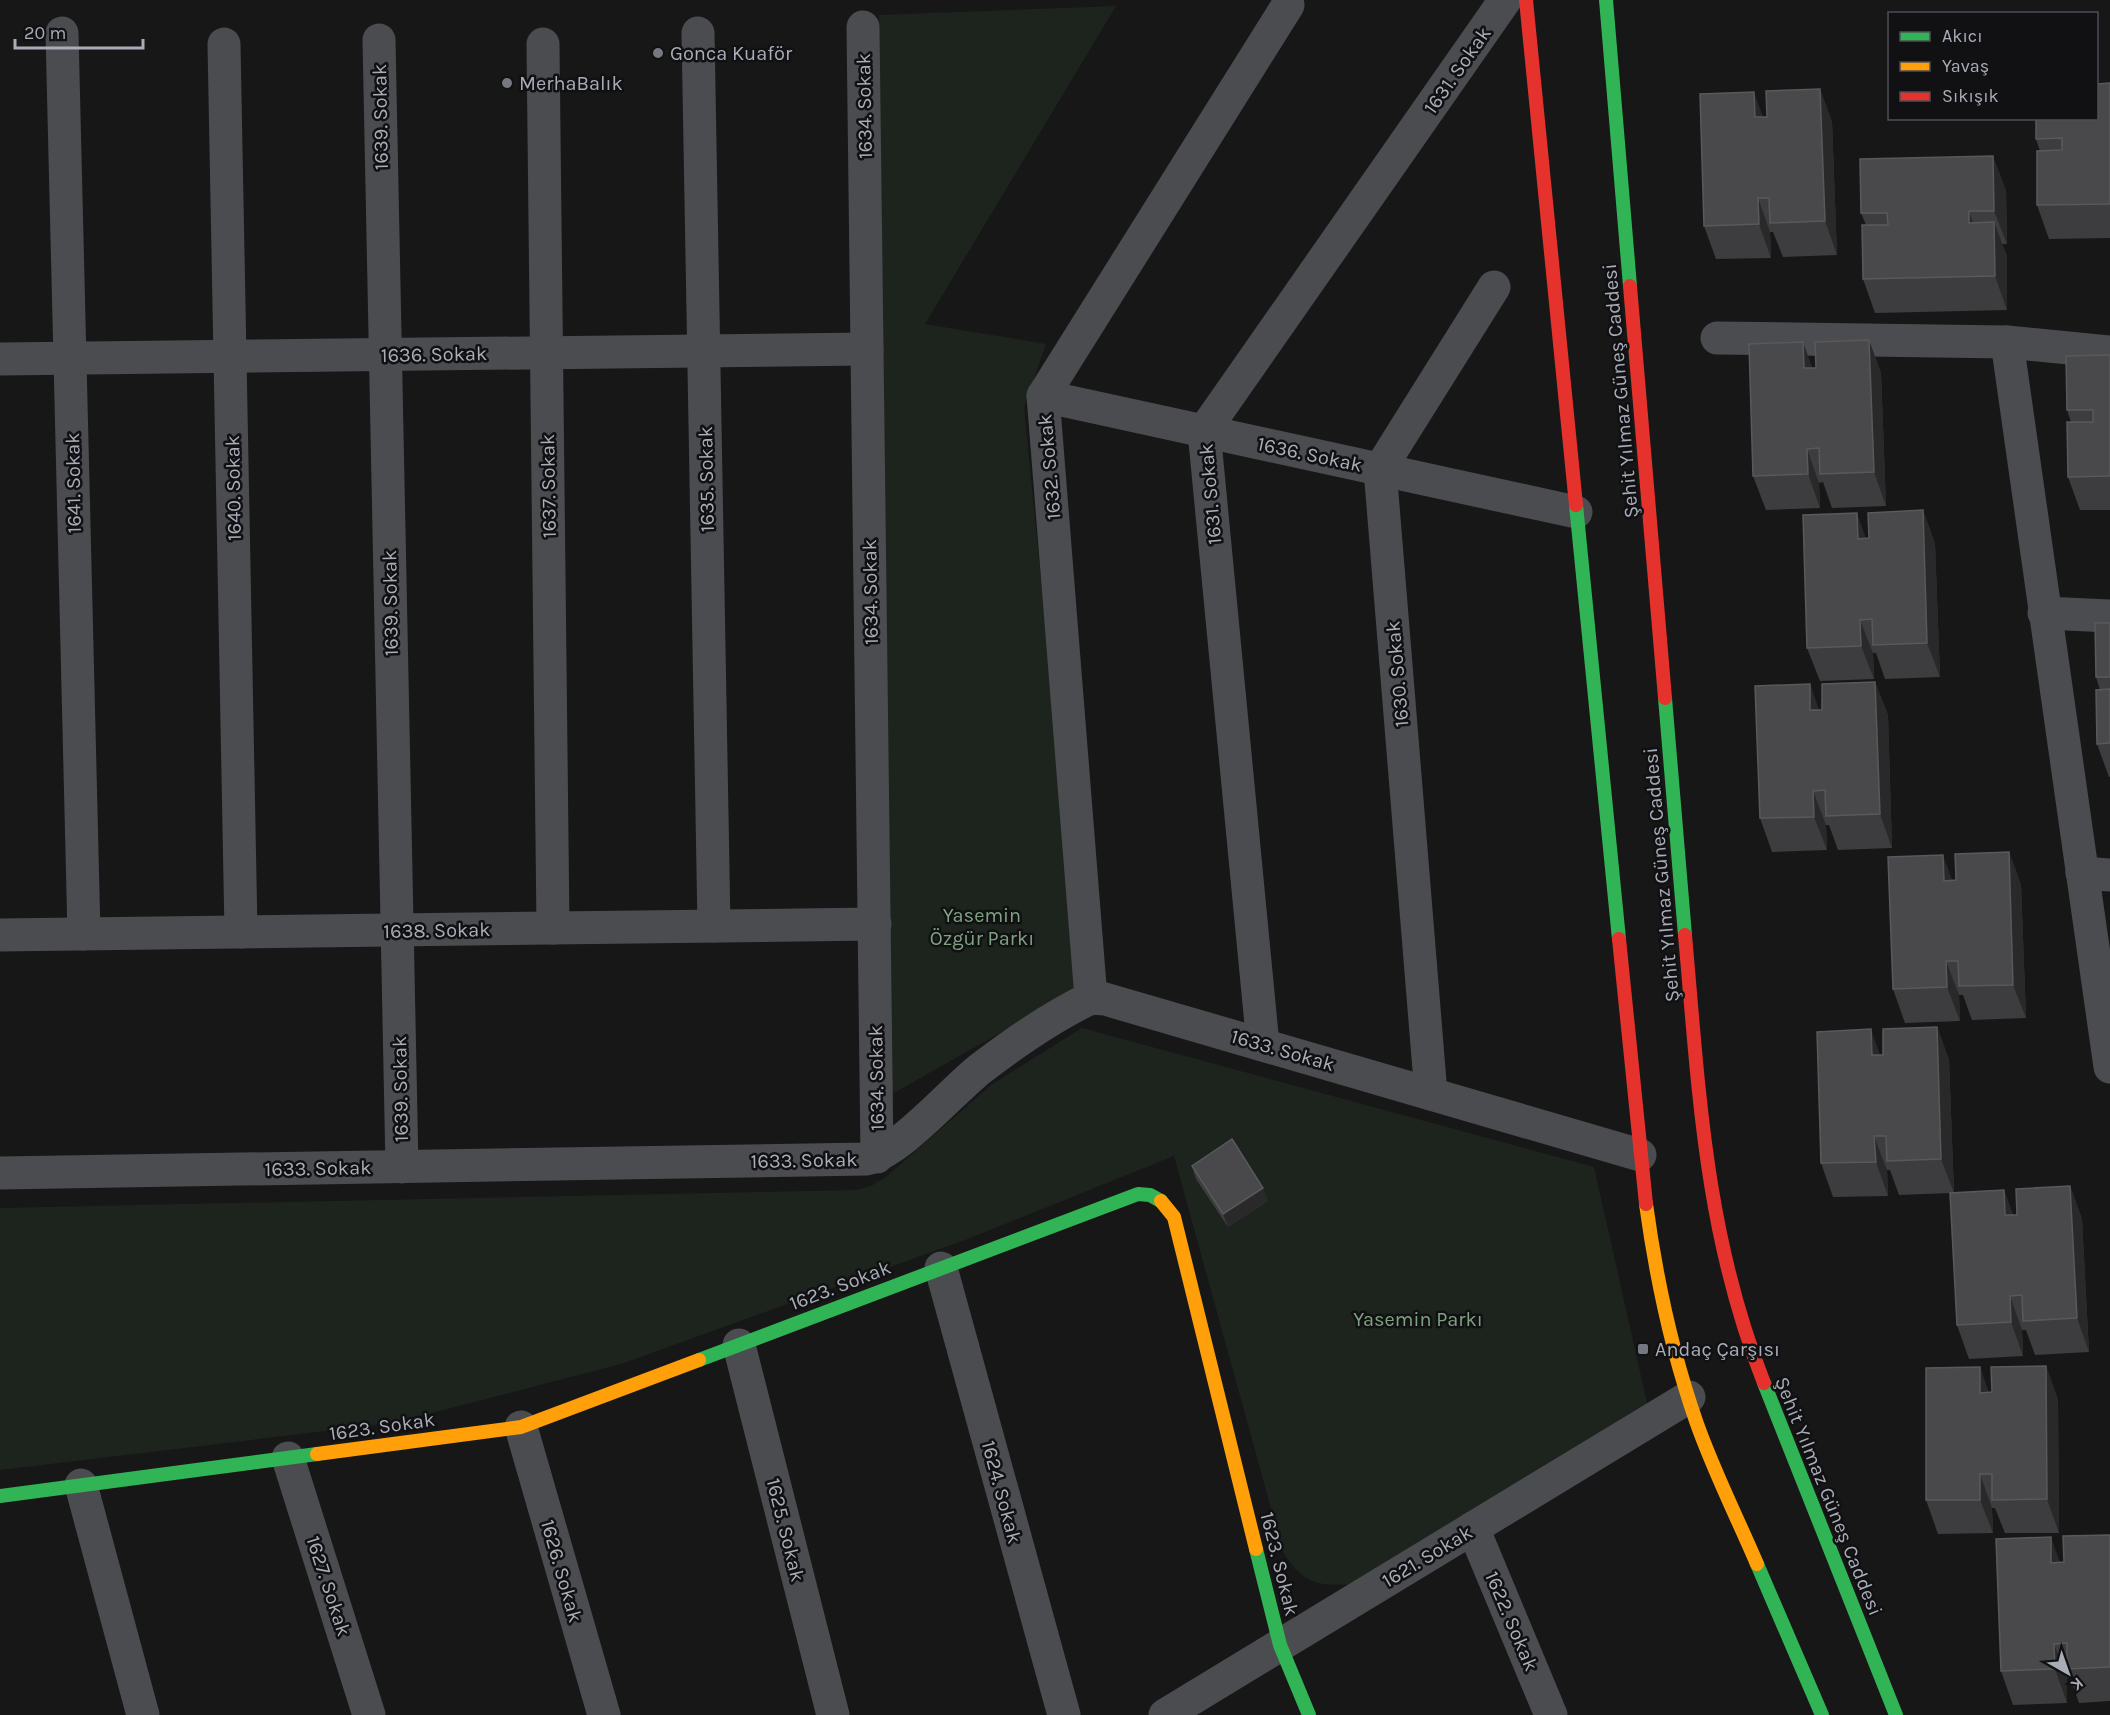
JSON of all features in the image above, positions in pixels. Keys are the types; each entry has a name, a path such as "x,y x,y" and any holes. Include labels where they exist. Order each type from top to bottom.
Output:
{"main road":[{"path":"1526,0 1640,1155 1653,1255 1689,1397 1822,1715"},
{"name":"Şehit Yılmaz Güneş Caddesi","path":"1606,0 1703,1145 1721,1248 1745,1335 1896,1715"},
{"name":"1623. Sokak","path":"0,1496 521,1427 1138,1194 1149,1194 1161,1199 1174,1217 1280,1645 1309,1715"}],"street":[{"name":"1631. Sokak","path":"1263,1045 1204,431 1505,0"},
{"name":"1632. Sokak","path":"1091,998 1043,396 1288,5"},
{"name":"1634. Sokak","path":"863,27 877,1157"},
{"name":"1641. Sokak","path":"62,33 84,934"},
{"name":"1635. Sokak","path":"698,33 714,926"},
{"name":"1639. Sokak","path":"379,40 402,1167"},
{"name":"1640. Sokak","path":"224,44 241,932"},
{"name":"1637. Sokak","path":"543,44 554,928"},
{"path":"1380,469 1494,286"},
{"path":"1717,338 2007,342 2110,352"},
{"path":"2007,342 2044,613 2096,874 2110,1067"},
{"name":"1636. Sokak","path":"0,359 867,349"},
{"name":"1636. Sokak","path":"1043,396 1576,512"},
{"name":"1630. Sokak","path":"1380,469 1431,1094"},
{"path":"2044,613 2110,616"},
{"name":"1638. Sokak","path":"0,935 875,924"},
{"name":"1633. Sokak","path":"0,1173 877,1157 888,1151 979,1070 1091,998 1106,999 1640,1155"},
{"name":"1624. Sokak","path":"941,1268 1064,1715"},
{"name":"1625. Sokak","path":"739,1345 833,1715"},
{"name":"1621. Sokak","path":"1165,1715 1689,1397"},
{"name":"1626. Sokak","path":"521,1427 604,1715"},
{"name":"1627. Sokak","path":"288,1458 369,1715"},
{"path":"81,1485 143,1715"},
{"name":"1622. Sokak","path":"1473,1528 1551,1715"}],"green space":[{"name":"Yasemin Özgür Parkı","path":"1116,6 925,324 1046,344 1024,407 1081,987 892,1094 879,15"},
{"name":"Yasemin Parkı","path":"1082,1028 1594,1167 1647,1403 1357,1584 1322,1584 1306,1578 1298,1572 1283,1552 1174,1156 965,1240 621,1364 393,1423 0,1470 0,1208 856,1190 871,1186 887,1176 991,1085"}],"building":[{"path":"2110,83 2110,204 2037,205 2037,151 2062,150 2062,138 2036,139 2036,120 2098,120 2098,84"},
{"path":"1820,89 1825,221 1770,223 1769,198 1758,198 1759,224 1704,226 1700,94 1754,92 1755,117 1767,117 1766,91"},
{"path":"1993,156 1994,211 1969,211 1969,223 1994,222 1995,276 1863,279 1862,225 1888,225 1887,213 1861,213 1860,159"},
{"path":"1869,340 1874,472 1820,474 1819,448 1807,449 1808,474 1753,476 1749,344 1803,342 1804,368 1816,368 1815,342"},
{"path":"2110,355 2110,476 2068,477 2067,422 2093,422 2093,410 2067,410 2066,356"},
{"path":"1923,510 1927,643 1873,645 1872,619 1860,620 1861,646 1807,648 1803,515 1857,513 1858,539 1869,538 1868,513"},
{"path":"2095,623 2110,623 2110,677 2096,677"},
{"path":"1875,682 1880,814 1826,816 1825,790 1813,791 1814,817 1760,818 1755,686 1810,684 1810,710 1822,710 1822,684"},
{"path":"2110,689 2110,743 2097,744 2096,690"},
{"path":"2009,852 2013,985 1959,986 1958,961 1946,961 1947,987 1893,989 1888,857 1943,855 1944,881 1956,880 1955,854"},
{"path":"1937,1027 1941,1159 1887,1161 1886,1136 1874,1136 1876,1162 1821,1163 1817,1032 1871,1029 1872,1055 1883,1055 1883,1029"},
{"path":"1232,1139 1263,1188 1223,1214 1192,1166"},
{"path":"2070,1186 2077,1318 2023,1321 2022,1295 2010,1296 2011,1322 1957,1325 1950,1193 2004,1190 2005,1215 2017,1215 2016,1189"},
{"path":"2046,1366 2047,1499 1992,1500 1992,1474 1980,1474 1980,1500 1926,1500 1926,1368 1980,1367 1980,1393 1992,1392 1991,1367"},
{"path":"2110,1535 2110,1667 2067,1669 2067,1643 2054,1644 2055,1669 2001,1671 1996,1539 2051,1537 2051,1563 2064,1562 2063,1536"}],"traffic: fast":[{"path":"1606,0 1630,286"},
{"path":"1576,505 1619,939"},
{"path":"1665,698 1685,935"},
{"path":"699,1360 1138,1194 1150,1195 1161,1201"},
{"path":"1764,1383 1896,1715"},
{"path":"0,1496 317,1454"},
{"path":"1256,1549 1280,1645 1309,1715"},
{"path":"1757,1564 1822,1715"}],"traffic: slow":[{"path":"1161,1201 1174,1217 1256,1549"},
{"path":"1646,1204 1666,1314 1687,1395 1710,1457 1757,1564"},
{"path":"317,1454 521,1427 699,1360"}],"traffic: jam":[{"path":"1526,0 1576,505"},
{"path":"1630,286 1665,698"},
{"path":"1685,935 1701,1106 1717,1217 1744,1327 1764,1383"},
{"path":"1619,939 1646,1204"}],"place":[{"name":"Gonca Kuaför","path":"658,53"},
{"name":"MerhaBalık","path":"507,83"},
{"name":"Andaç Çarşısı","path":"1643,1349"}]}
